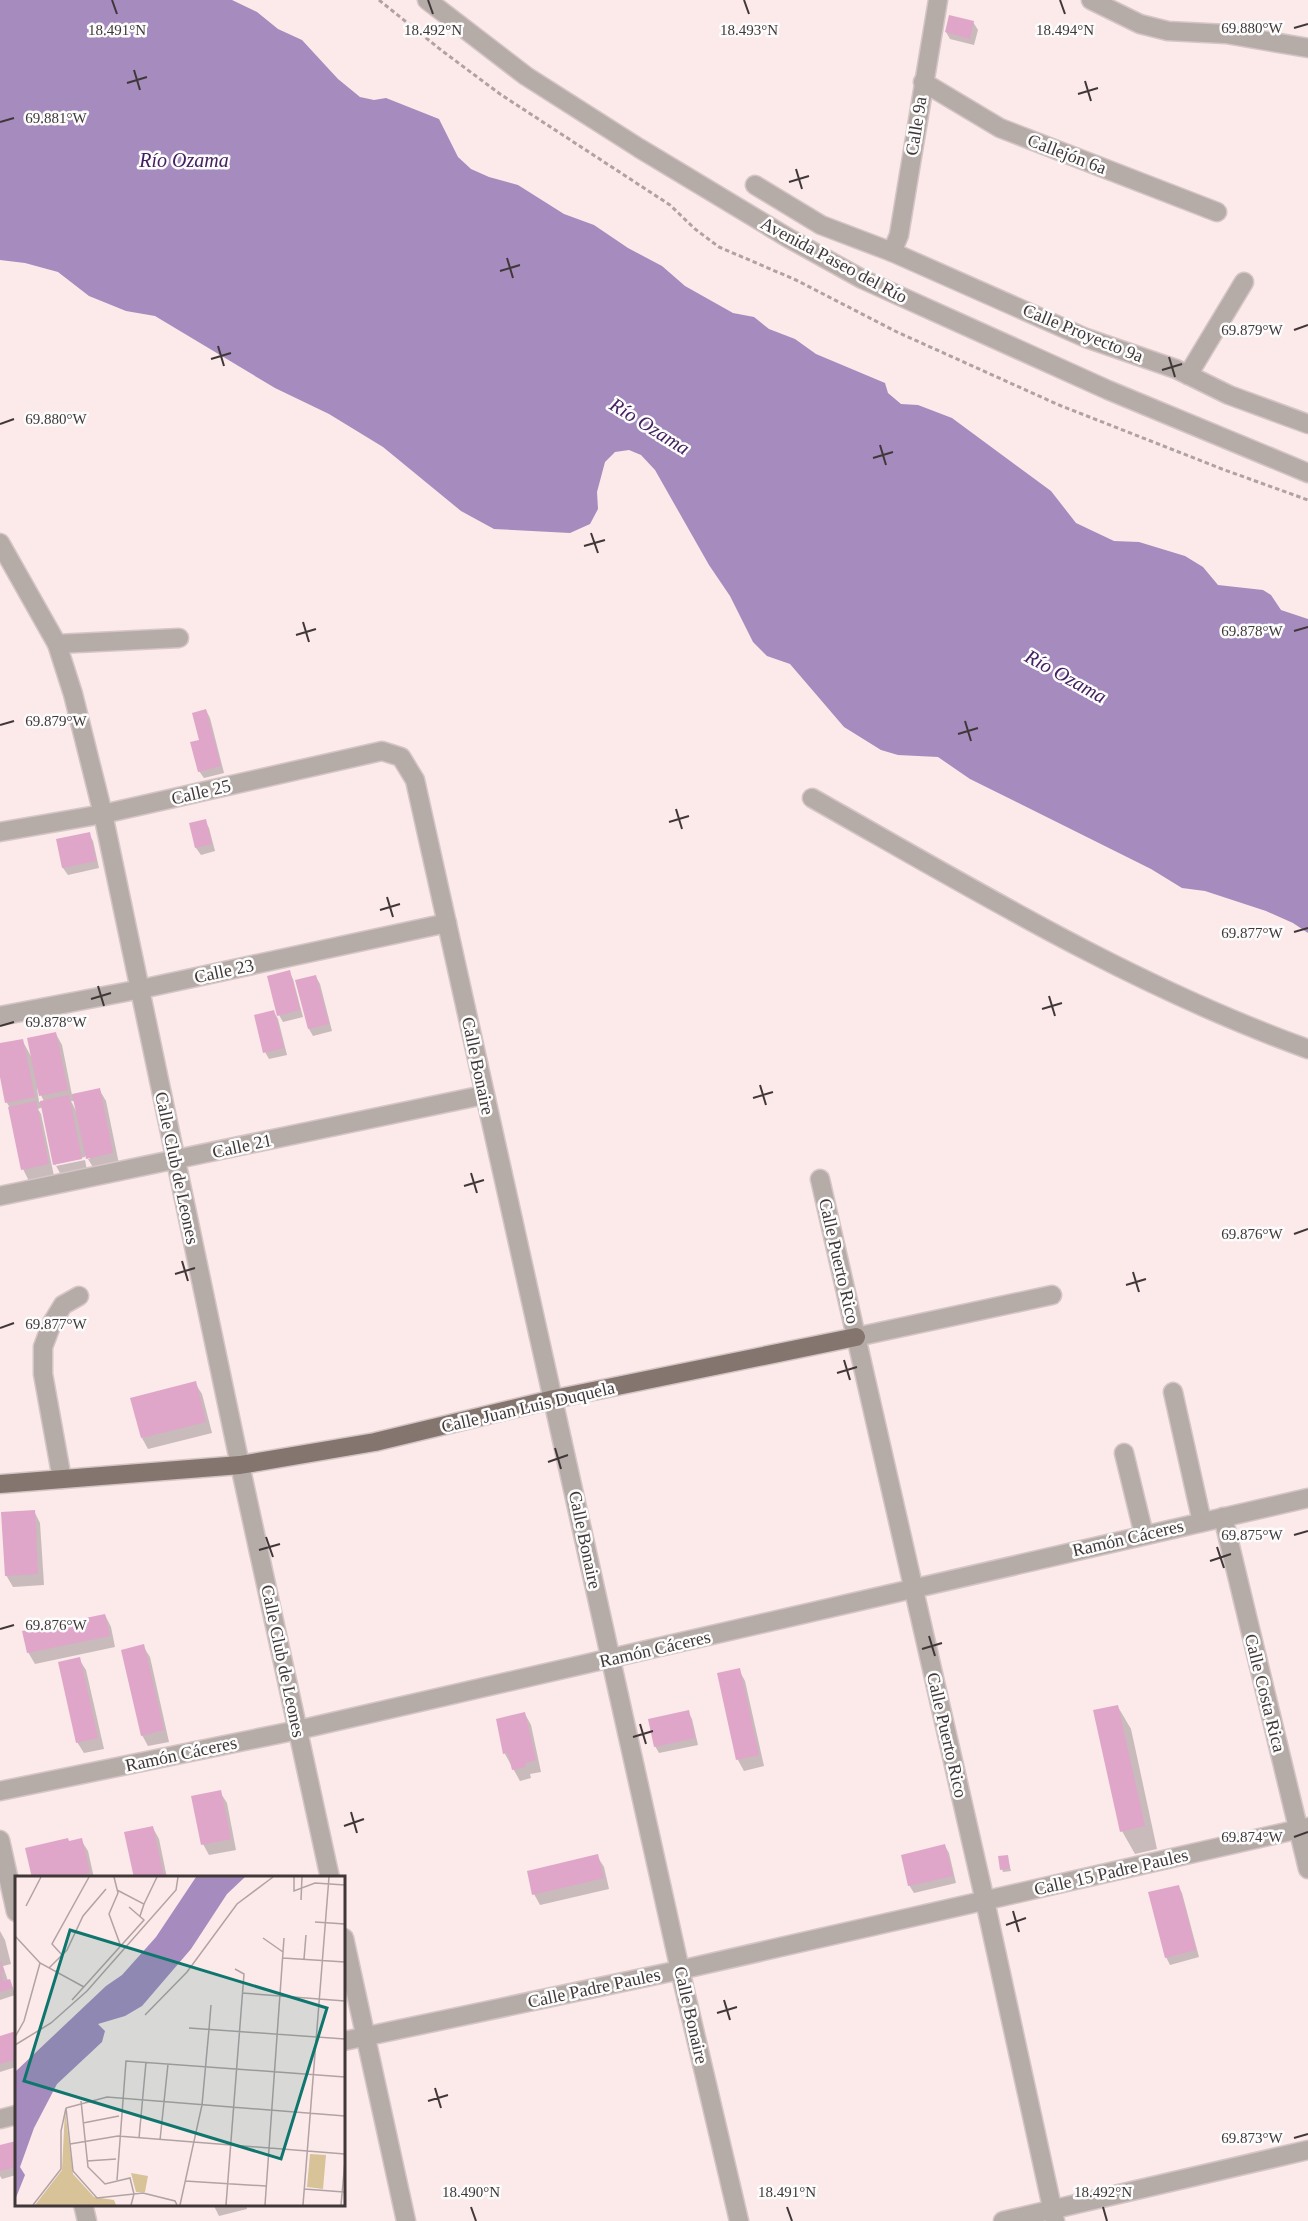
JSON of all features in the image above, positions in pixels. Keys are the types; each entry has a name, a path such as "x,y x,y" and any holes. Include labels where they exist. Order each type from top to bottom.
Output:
{"main road":[{"name":"Calle Juan Luis Duquela","path":"0,1484 240,1465 375,1442 554,1399 856,1337"}],"street":[{"name":"Avenida Paseo del Río","path":"427,0 526,76 639,148 790,239 862,279 1108,390 1308,473"},
{"name":"Calle 9a","path":"892,252 899,235 938,0"},
{"path":"1091,0 1140,24 1168,31 1226,34 1308,48"},
{"name":"Callejón 6a","path":"923,82 1000,128 1217,212"},
{"name":"Calle Proyecto 9a","path":"755,185 821,225 892,252 1086,338 1188,375 1229,395 1308,424"},
{"path":"1188,375 1244,282"},
{"name":"Calle Club de Leones","path":"0,543 57,644 73,694 103,814 141,989 174,1160 330,1876"},
{"path":"57,644 179,638"},
{"name":"Calle 25","path":"0,832 103,814 382,751 400,757"},
{"name":"Calle Bonaire","path":"400,757 415,780 680,1970 739,2221"},
{"path":"812,798 1089,953 1255,1030 1308,1049"},
{"name":"Calle 23","path":"0,1016 141,989 447,923"},
{"name":"Calle 21","path":"0,1196 484,1095"},
{"name":"Calle Puerto Rico","path":"820,1179 985,1901 1053,2215"},
{"name":"Calle Juan Luis Duquela","path":"856,1337 1052,1295"},
{"path":"62,1479 43,1374 43,1347 52,1323 63,1305 79,1296"},
{"path":"1173,1392 1202,1522"},
{"path":"1124,1453 1144,1535"},
{"name":"Ramón Cáceres","path":"0,1791 298,1730 611,1660 914,1587 1308,1498"},
{"name":"Calle Costa Rica","path":"1222,1517 1304,1828 1308,1869"},
{"name":"Calle 15 Padre Paules","path":"985,1901 1304,1828"},
{"path":"0,1840 15,1908"},
{"name":"Calle Padre Paules","path":"345,2041 680,1970 985,1901"},
{"path":"345,1943 406,2221"},
{"path":"0,2119 15,2115"},
{"path":"1003,2221 1053,2215 1308,2150"},
{"path":"83,2206 87,2221"}],"water":[{"name":"Río Ozama","path":"0,0 232,0 257,12 278,29 302,40 338,79 360,97 374,100 386,98 439,119 458,157 471,169 518,185 564,214 594,225 628,248 662,266 685,286 733,313 754,317 769,329 795,339 816,354 885,383 888,393 901,404 918,405 952,418 1051,491 1076,523 1114,541 1139,542 1185,556 1203,567 1218,585 1263,590 1271,595 1281,610 1308,619 1308,933 1293,923 1266,911 1205,891 1182,888 1151,869 970,779 938,757 898,755 881,750 844,727 790,664 767,656 753,642 730,596 709,565 655,470 641,455 629,450 615,452 605,462 597,492 598,509 590,524 570,533 494,529 461,511 383,447 329,414 275,388 155,316 126,311 89,296 58,272 25,263 0,260"}],"building":[{"path":"949,15 974,21 970,39 945,32"},
{"path":"206,709 221,766 198,772 190,742 199,740 192,713"},
{"path":"206,819 212,844 195,848 189,823"},
{"path":"90,832 96,861 62,868 56,839"},
{"path":"290,970 300,1010 277,1016 267,976"},
{"path":"316,975 329,1024 308,1029 295,980"},
{"path":"274,1010 284,1048 263,1053 254,1015"},
{"path":"56,1032 68,1090 39,1096 27,1038"},
{"path":"23,1039 35,1097 5,1103 0,1077 0,1043"},
{"path":"100,1088 113,1153 86,1159 72,1094"},
{"path":"69,1095 82,1159 53,1165 40,1101"},
{"path":"36,1101 49,1164 21,1170 8,1107"},
{"path":"196,1381 206,1422 141,1438 130,1398"},
{"path":"35,1510 38,1574 5,1576 1,1512"},
{"path":"105,1614 110,1636 27,1653 22,1631"},
{"path":"144,1644 164,1730 141,1736 121,1650"},
{"path":"80,1657 98,1738 76,1743 58,1662"},
{"path":"740,1668 759,1755 736,1760 717,1673"},
{"path":"1118,1705 1145,1826 1120,1832 1093,1710"},
{"path":"689,1710 695,1738 654,1747 648,1719"},
{"path":"525,1712 536,1760 525,1763 526,1767 512,1770 508,1753 503,1754 496,1719"},
{"path":"221,1790 231,1839 201,1845 191,1796"},
{"path":"153,1826 164,1876 134,1876 124,1832"},
{"path":"68,1838 69,1841 82,1838 90,1873 80,1876 32,1876 25,1848"},
{"path":"945,1844 953,1876 908,1886 901,1855"},
{"path":"598,1854 604,1878 532,1895 527,1871"},
{"path":"1008,1855 1010,1868 1000,1870 998,1856"},
{"path":"1179,1885 1196,1950 1165,1958 1148,1892"},
{"path":"1,1960 4,1972 1,1973 3,1981 10,1979 13,1988 0,1992"},
{"path":"15,2031 15,2069 13,2060 0,2064 0,2036"},
{"path":"15,2141 15,2167 0,2171 0,2145"}]}
